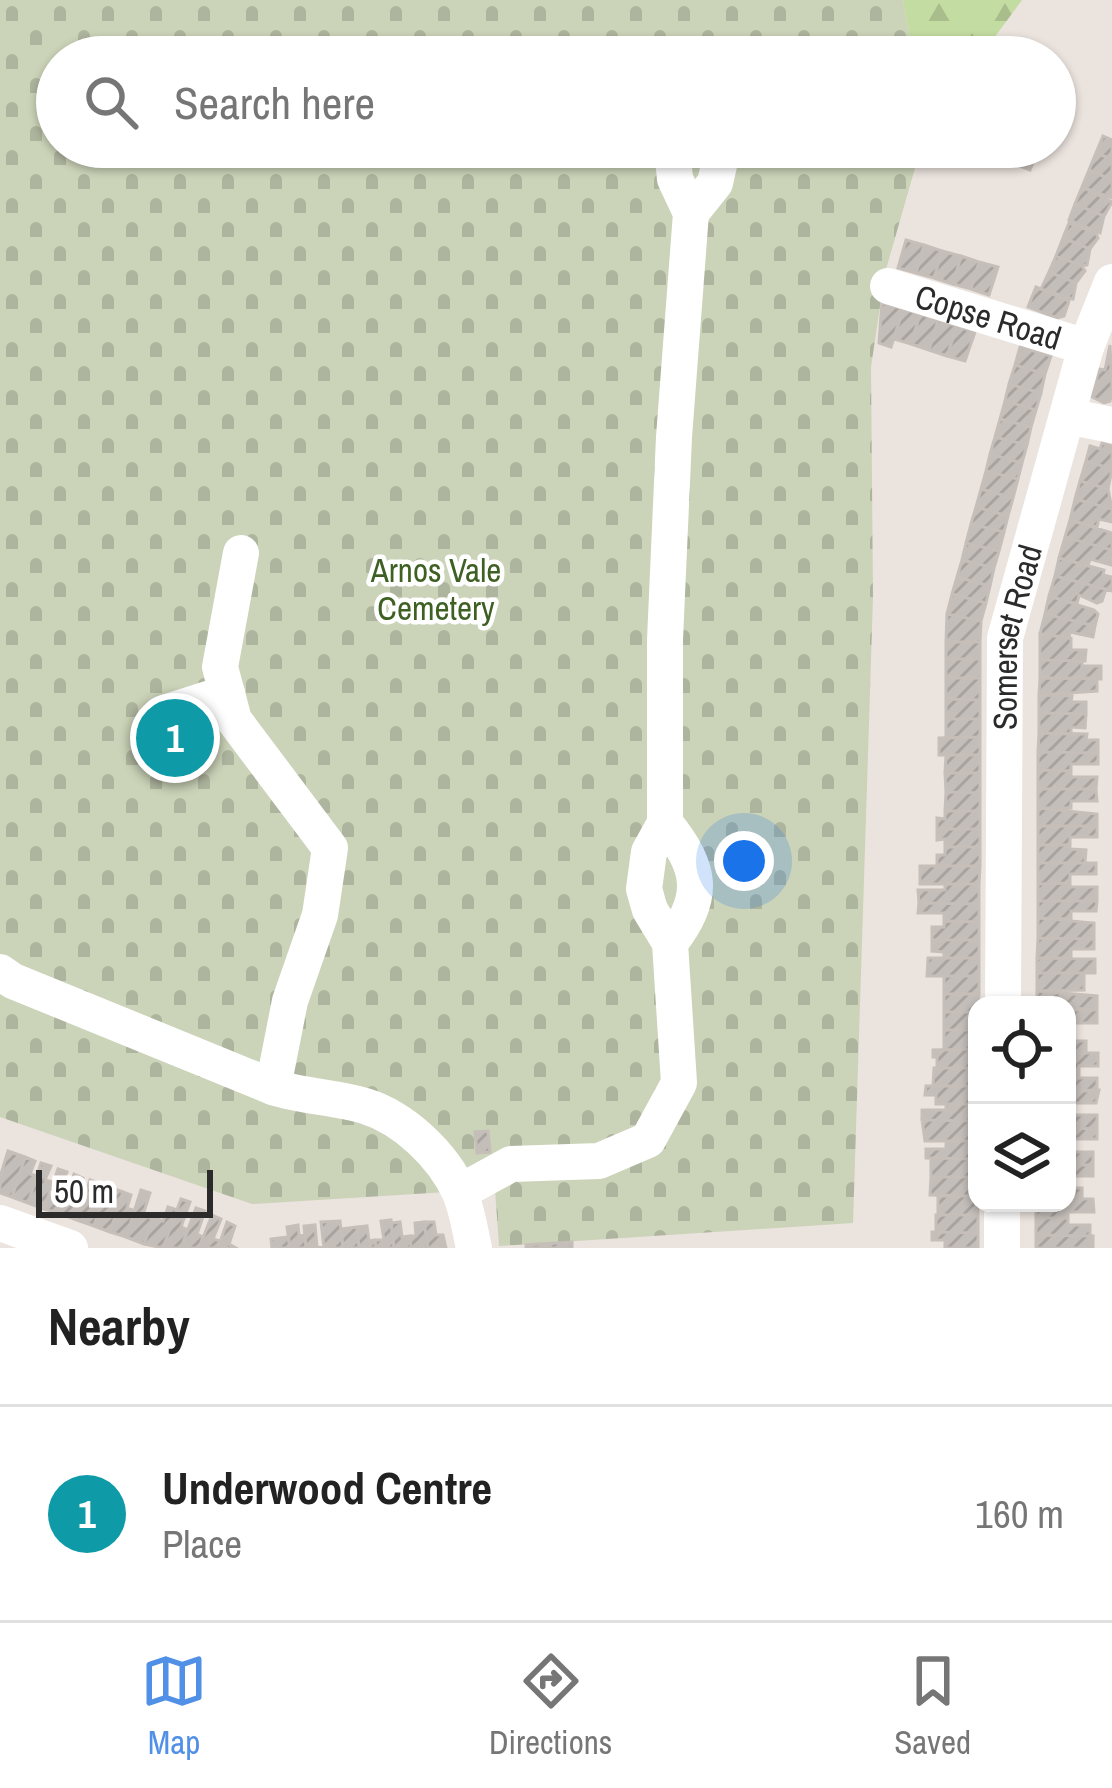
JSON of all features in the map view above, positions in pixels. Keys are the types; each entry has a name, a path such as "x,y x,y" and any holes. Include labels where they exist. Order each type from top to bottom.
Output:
{"street":[{"path":"674,168 692,213"},
{"path":"460,1192 512,1164 599,1161 648,1139 679,1083 670,943 650,910 644,889 649,852 665,823 665,650 681,314 692,213 715,183 718,168"},
{"name":"Somerset Road","path":"1004,996 1005,638 1086,346 1112,282"},
{"name":"Copse Road","path":"888,286 1086,346"},
{"path":"1067,416 1112,425"},
{"path":"241,553 220,667 234,720 330,848 320,915 290,1001 273,1087"},
{"path":"161,714 227,693"},
{"path":"665,823 693,858 696,887 686,922 670,943"},
{"path":"0,971 33,990 273,1087 307,1098 360,1104 397,1118 434,1155 460,1192 474,1248"},
{"path":"1002,1212 1002,1248"},
{"path":"0,1223 70,1248"}],"green space":[{"name":"Arnos Vale Cemetery","path":"0,0 903,0 909,36 36,36 36,168 915,168 885,273 871,367 873,597 853,1223 499,1246 495,1189 252,1204 0,1117"},
{"path":"903,0 1022,0 995,36 909,36"}],"building":[{"path":"1103,136 1112,140 1112,159 1096,153"},
{"path":"1096,153 1112,159 1112,180 1089,170"},
{"path":"1089,170 1112,180 1112,198 1082,187"},
{"path":"1082,187 1112,202 1104,216 1075,204"},
{"path":"1075,204 1104,216 1100,233 1069,220"},
{"path":"1069,223 1096,233 1098,238 1090,249 1063,238"},
{"path":"1063,238 1090,249 1087,265 1056,256"},
{"path":"906,240 924,245 916,273 898,268"},
{"path":"924,245 942,251 934,278 916,273"},
{"path":"942,251 961,256 953,284 934,278"},
{"path":"961,256 979,262 971,289 953,284"},
{"path":"1056,256 1082,266 1085,271 1076,283 1049,272"},
{"path":"979,262 998,267 989,295 971,289"},
{"path":"1049,272 1076,283 1073,299 1041,289"},
{"path":"1036,287 1069,301 1064,316 1057,318 1028,307"},
{"path":"882,302 903,309 891,347 879,343"},
{"path":"903,309 920,314 911,344 894,339"},
{"path":"920,314 938,320 929,350 911,344"},
{"path":"938,320 957,326 947,356 929,350"},
{"path":"957,326 975,332 965,361 947,356"},
{"path":"1110,345 1112,391 1110,401 1104,403 1092,397"},
{"path":"1020,347 1051,356 1045,374 1015,365"},
{"path":"1015,365 1045,374 1041,393 1009,384"},
{"path":"1009,384 1041,393 1036,410 1005,401"},
{"path":"1005,401 1036,410 1031,427 1000,419"},
{"path":"1000,419 1031,427 1027,445 995,437"},
{"path":"995,437 1027,445 1022,463 990,454"},
{"path":"1102,443 1112,446 1112,469 1086,461 1090,446 1100,449"},
{"path":"990,454 1022,463 1018,479 986,471"},
{"path":"1086,461 1112,469 1108,489 1080,481"},
{"path":"986,471 1018,479 1013,498 981,489"},
{"path":"1080,481 1108,489 1112,509 1075,499"},
{"path":"981,489 1013,498 1008,516 976,507"},
{"path":"1075,499 1112,509 1112,522 1099,519 1097,527 1070,520"},
{"path":"976,507 1008,516 1004,532 971,524"},
{"path":"1070,520 1112,533 1112,550 1065,537"},
{"path":"971,524 1004,532 999,551 966,543"},
{"path":"1065,537 1112,550 1111,565 1090,559 1088,566 1059,558"},
{"path":"966,543 999,551 994,568 962,560"},
{"path":"1059,558 1104,570 1103,575 1112,577 1112,591 1055,576"},
{"path":"962,560 994,568 990,586 957,577"},
{"path":"1055,576 1106,589 1102,601 1079,595 1077,604 1049,596"},
{"path":"957,577 990,586 986,603 952,594"},
{"path":"952,594 986,603 981,621 947,614"},
{"path":"1049,596 1094,610 1098,614 1095,626 1045,614"},
{"path":"947,614 981,621 980,642 946,642"},
{"path":"1045,614 1095,626 1093,637 1070,632 1069,638 1040,634"},
{"path":"1040,634 1071,638 1071,650 1086,650 1085,661 1040,660"},
{"path":"946,642 980,642 980,659 946,659"},
{"path":"946,659 980,659 980,678 946,678"},
{"path":"1040,660 1101,666 1101,679 1040,678"},
{"path":"946,678 980,678 980,700 946,699"},
{"path":"1040,678 1097,678 1097,691 1039,695"},
{"path":"1039,695 1072,696 1071,702 1086,702 1086,714 1039,713"},
{"path":"946,699 980,700 980,719 946,719"},
{"path":"1039,713 1086,714 1085,728 1071,727 1071,734 1039,733"},
{"path":"946,719 980,719 980,737 946,738"},
{"path":"183,722 190,748 167,755 159,728"},
{"path":"1039,733 1087,734 1086,740 1098,740 1098,753 1038,752"},
{"path":"980,737 980,755 939,755 939,738"},
{"path":"1038,752 1098,753 1098,764 1071,764 1071,771 1038,770"},
{"path":"946,755 980,755 980,773 945,773"},
{"path":"1038,770 1097,777 1096,789 1038,789"},
{"path":"945,773 980,773 980,793 946,792"},
{"path":"1038,789 1096,789 1097,801 1071,801 1071,808 1038,808"},
{"path":"946,792 980,793 980,811 945,811"},
{"path":"1038,808 1097,814 1097,826 1038,826"},
{"path":"945,811 980,811 980,829 937,829 937,818 945,819"},
{"path":"1038,826 1097,826 1097,837 1070,837 1070,845 1038,845"},
{"path":"937,829 980,829 980,847 945,847 945,839 937,840"},
{"path":"1038,845 1086,850 1085,863 1038,863"},
{"path":"945,847 980,847 980,866 937,866 937,855 945,855"},
{"path":"1038,863 1096,863 1096,874 1070,874 1070,883 1038,884"},
{"path":"920,866 980,866 979,884 920,884"},
{"path":"1070,883 1070,887 1097,887 1097,901 1038,901 1038,884"},
{"path":"945,884 979,884 979,904 919,903 918,890 945,890"},
{"path":"1038,901 1097,901 1096,911 1071,911 1071,919 1038,918"},
{"path":"919,903 979,904 979,922 944,921 944,913 918,913"},
{"path":"1038,918 1094,923 1094,939 1038,938"},
{"path":"944,921 979,922 979,940 932,940 932,927 944,927"},
{"path":"1038,938 1094,939 1094,949 1071,949 1071,958 1037,958"},
{"path":"932,940 979,940 979,958 944,958 944,952 932,951"},
{"path":"928,958 979,958 979,976 927,976"},
{"path":"1037,958 1095,959 1095,973 1037,973"},
{"path":"1037,973 1084,973 1084,990 1037,991"},
{"path":"944,976 979,976 979,994 944,994"},
{"path":"1037,991 1097,996 1097,1010 1076,1008 1076,996 1037,996"},
{"path":"944,994 979,994 968,996 968,1012 944,1012"},
{"path":"1076,1010 1097,1010 1097,1023 1076,1023"},
{"path":"944,1012 968,1012 968,1030 944,1030"},
{"path":"944,1030 968,1030 968,1049 944,1050"},
{"path":"1076,1041 1086,1041 1086,1053 1076,1053"},
{"path":"968,1049 968,1068 937,1068 933,1050"},
{"path":"1076,1053 1098,1053 1098,1066 1079,1066 1079,1072"},
{"path":"934,1068 968,1068 968,1086 933,1086"},
{"path":"1076,1072 1079,1078 1097,1078 1097,1091 1076,1091"},
{"path":"926,1086 968,1086 968,1104 936,1104 936,1095 925,1095"},
{"path":"1099,1090 1096,1103 1076,1103 1076,1091"},
{"path":"946,1104 968,1104 968,1121 922,1120 922,1110 946,1110"},
{"path":"1076,1115 1097,1115 1097,1129 1076,1128"},
{"path":"922,1120 968,1121 968,1141 925,1141"},
{"path":"1076,1128 1097,1129 1097,1139 1076,1139"},
{"path":"488,1131 490,1152 477,1153 475,1132"},
{"path":"946,1141 968,1141 968,1159 926,1158 926,1149 946,1149"},
{"path":"8,1151 25,1157 12,1197 0,1193"},
{"path":"1076,1152 1093,1152 1093,1165 1076,1165"},
{"path":"25,1157 35,1161 30,1174 37,1176 28,1203 12,1197"},
{"path":"931,1158 968,1159 968,1177 931,1177"},
{"path":"41,1163 51,1166 45,1180 53,1182 44,1209 28,1203"},
{"path":"1076,1165 1093,1165 1093,1176 1076,1176"},
{"path":"58,1169 67,1172 62,1185 70,1188 61,1214 44,1209"},
{"path":"74,1174 83,1178 79,1191 86,1194 77,1220 61,1214"},
{"path":"931,1177 968,1177 968,1196 930,1195"},
{"path":"90,1180 99,1183 95,1197 102,1199 94,1226 77,1220"},
{"path":"106,1186 123,1192 110,1232 94,1226"},
{"path":"141,1190 150,1193 143,1215 153,1219 144,1244 126,1237"},
{"path":"123,1192 131,1195 127,1208 135,1211 126,1237 110,1232"},
{"path":"938,1196 968,1196 968,1212 978,1215 938,1215"},
{"path":"181,1199 190,1202 181,1227 188,1230 181,1248 163,1248"},
{"path":"1076,1199 1093,1199 1094,1212 1076,1212"},
{"path":"168,1207 177,1210 163,1248 144,1244 154,1217 163,1221"},
{"path":"196,1208 205,1211 197,1234 203,1237 199,1248 181,1248"},
{"path":"1036,1212 1068,1212 1068,1218 1036,1218"},
{"path":"212,1215 221,1219 213,1239 220,1241 218,1248 199,1248"},
{"path":"936,1215 978,1215 978,1233 936,1232"},
{"path":"1036,1218 1068,1218 1068,1225 1090,1225 1090,1236 1036,1235"},
{"path":"391,1220 394,1248 376,1248 375,1240 384,1240 381,1221"},
{"path":"340,1221 343,1248 324,1248 321,1222"},
{"path":"227,1222 235,1226 229,1244 236,1248 218,1248"},
{"path":"400,1222 402,1237 410,1236 411,1248 394,1248 391,1223"},
{"path":"424,1222 434,1222 436,1235 443,1235 446,1248 428,1248"},
{"path":"424,1222 428,1248 411,1248 415,1223"},
{"path":"298,1225 306,1248 290,1248 287,1227"},
{"path":"315,1225 317,1247 324,1248 306,1248 304,1226"},
{"path":"367,1226 369,1241 375,1240 376,1248 359,1248 357,1227"},
{"path":"357,1227 359,1248 343,1248 341,1229"},
{"path":"932,1232 978,1233 978,1248 945,1248 945,1240 932,1240"},
{"path":"1036,1235 1093,1236 1093,1248 1036,1248"},
{"path":"288,1237 290,1248 272,1248 271,1239"},
{"path":"572,1242 572,1248 526,1248 526,1245"}],"place":[{"name":"Underwood Centre","path":"175,738"}]}
